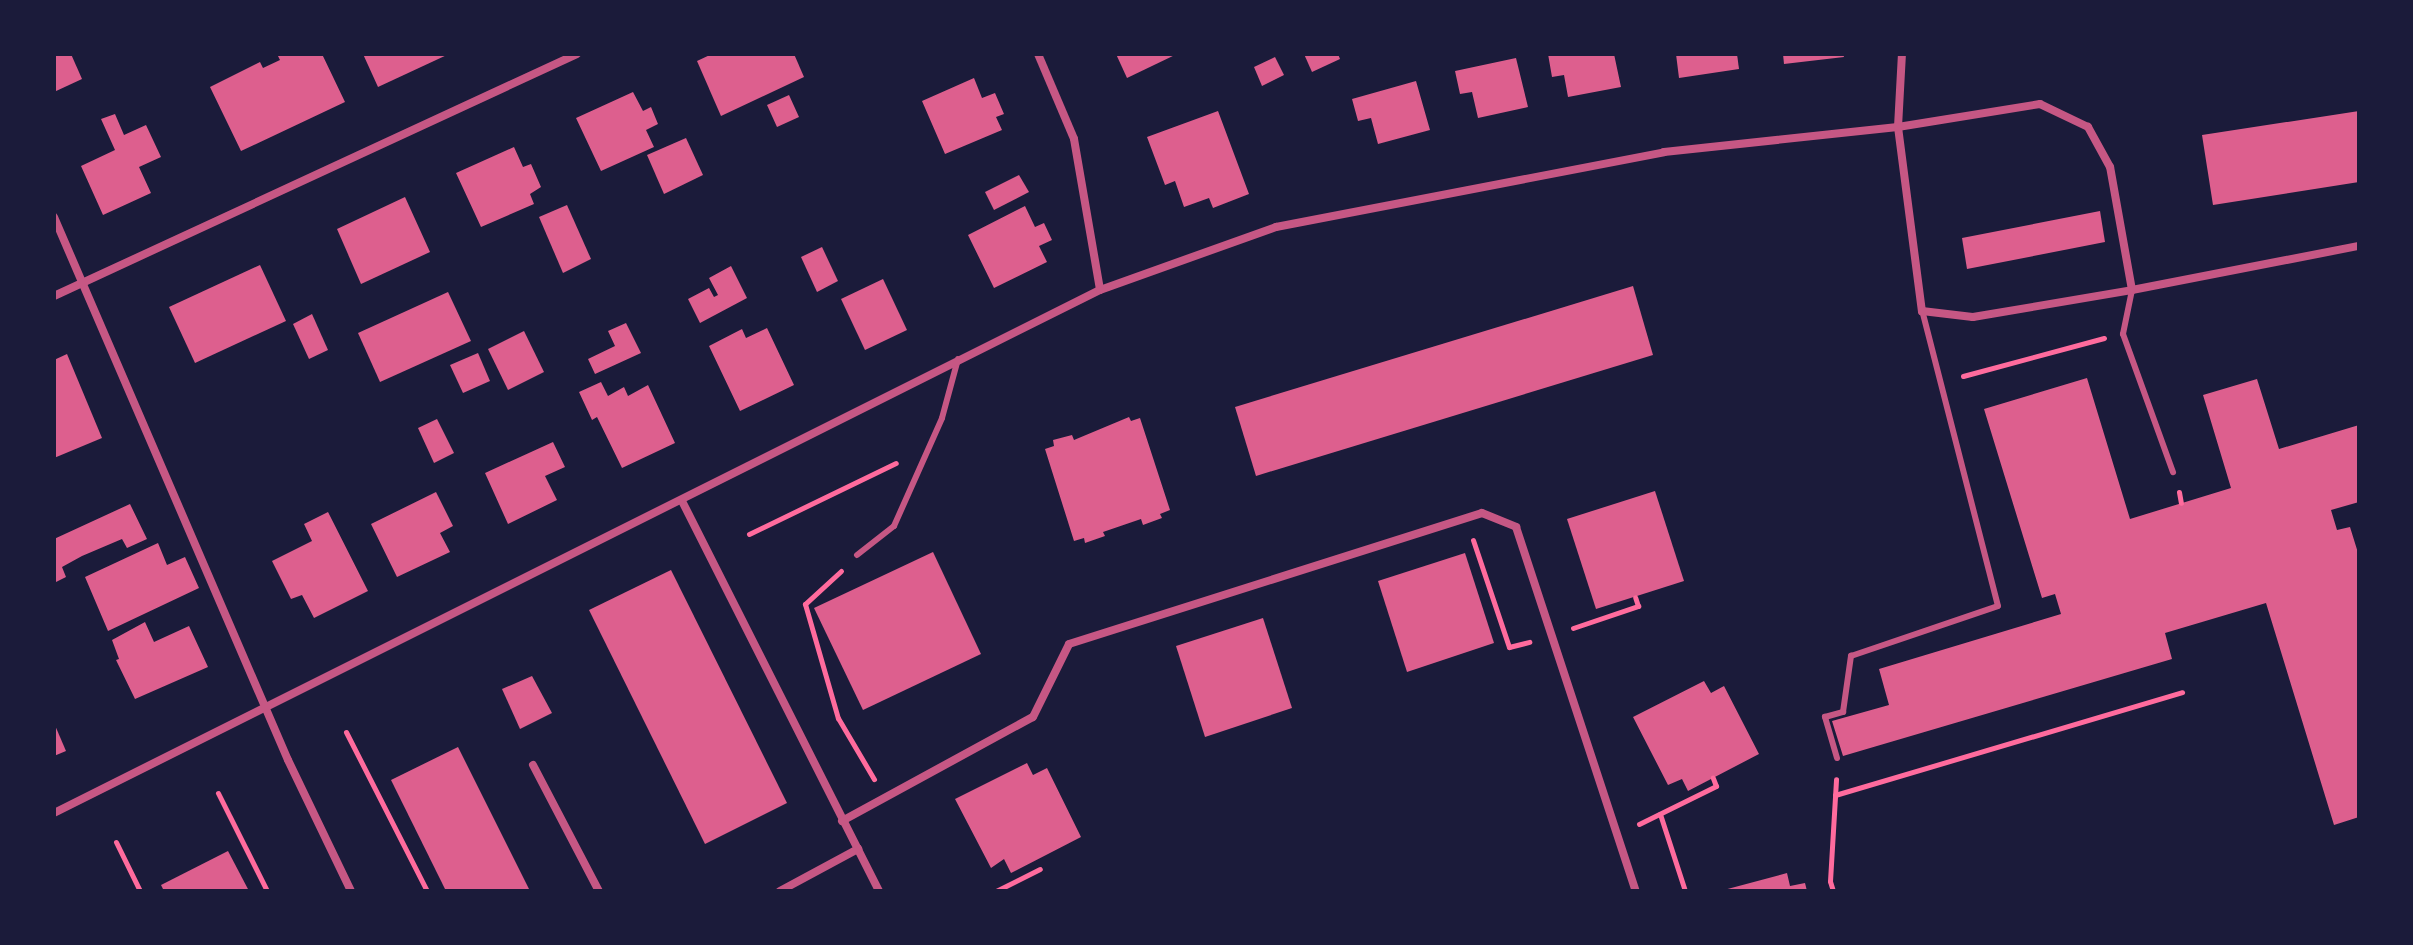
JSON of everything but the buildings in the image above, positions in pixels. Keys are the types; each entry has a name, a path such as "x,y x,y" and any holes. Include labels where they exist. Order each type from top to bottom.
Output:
{"street":[{"path":"54,296 577,54"},
{"path":"1038,54 1074,139 1100,290"},
{"path":"1902,54 1898,127 1922,311 1973,317 2359,246"},
{"path":"54,813 264,705 682,501 1100,290 1276,227 1664,152 1898,127 2040,104 2088,127 2110,167 2132,290"},
{"path":"54,217 264,705 351,891"},
{"path":"682,501 879,891"},
{"path":"842,821 1033,717 1069,644 1482,513 1516,527 1636,891"},
{"path":"533,765 599,891"},
{"path":"780,891 858,849"}],"lane":[{"path":"2132,290 2123,334 2173,472"},
{"path":"1837,758 1825,717 1843,712 1851,656 1998,606 1922,311"},
{"path":"857,555 894,526 942,418 958,359"}],"path":[{"path":"1940,382 2105,338"},
{"path":"749,534 903,460"},
{"path":"1470,533 1509,647 1638,606 1635,597"},
{"path":"857,555 805,604 838,718 884,797"},
{"path":"1835,795 2182,692"},
{"path":"346,732 427,891"},
{"path":"1833,891 1830,881 1837,758"},
{"path":"1618,835 1716,786 1713,778"},
{"path":"218,793 267,891"},
{"path":"1660,814 1685,891"},
{"path":"116,842 140,891"},
{"path":"996,891 1040,869"}]}
